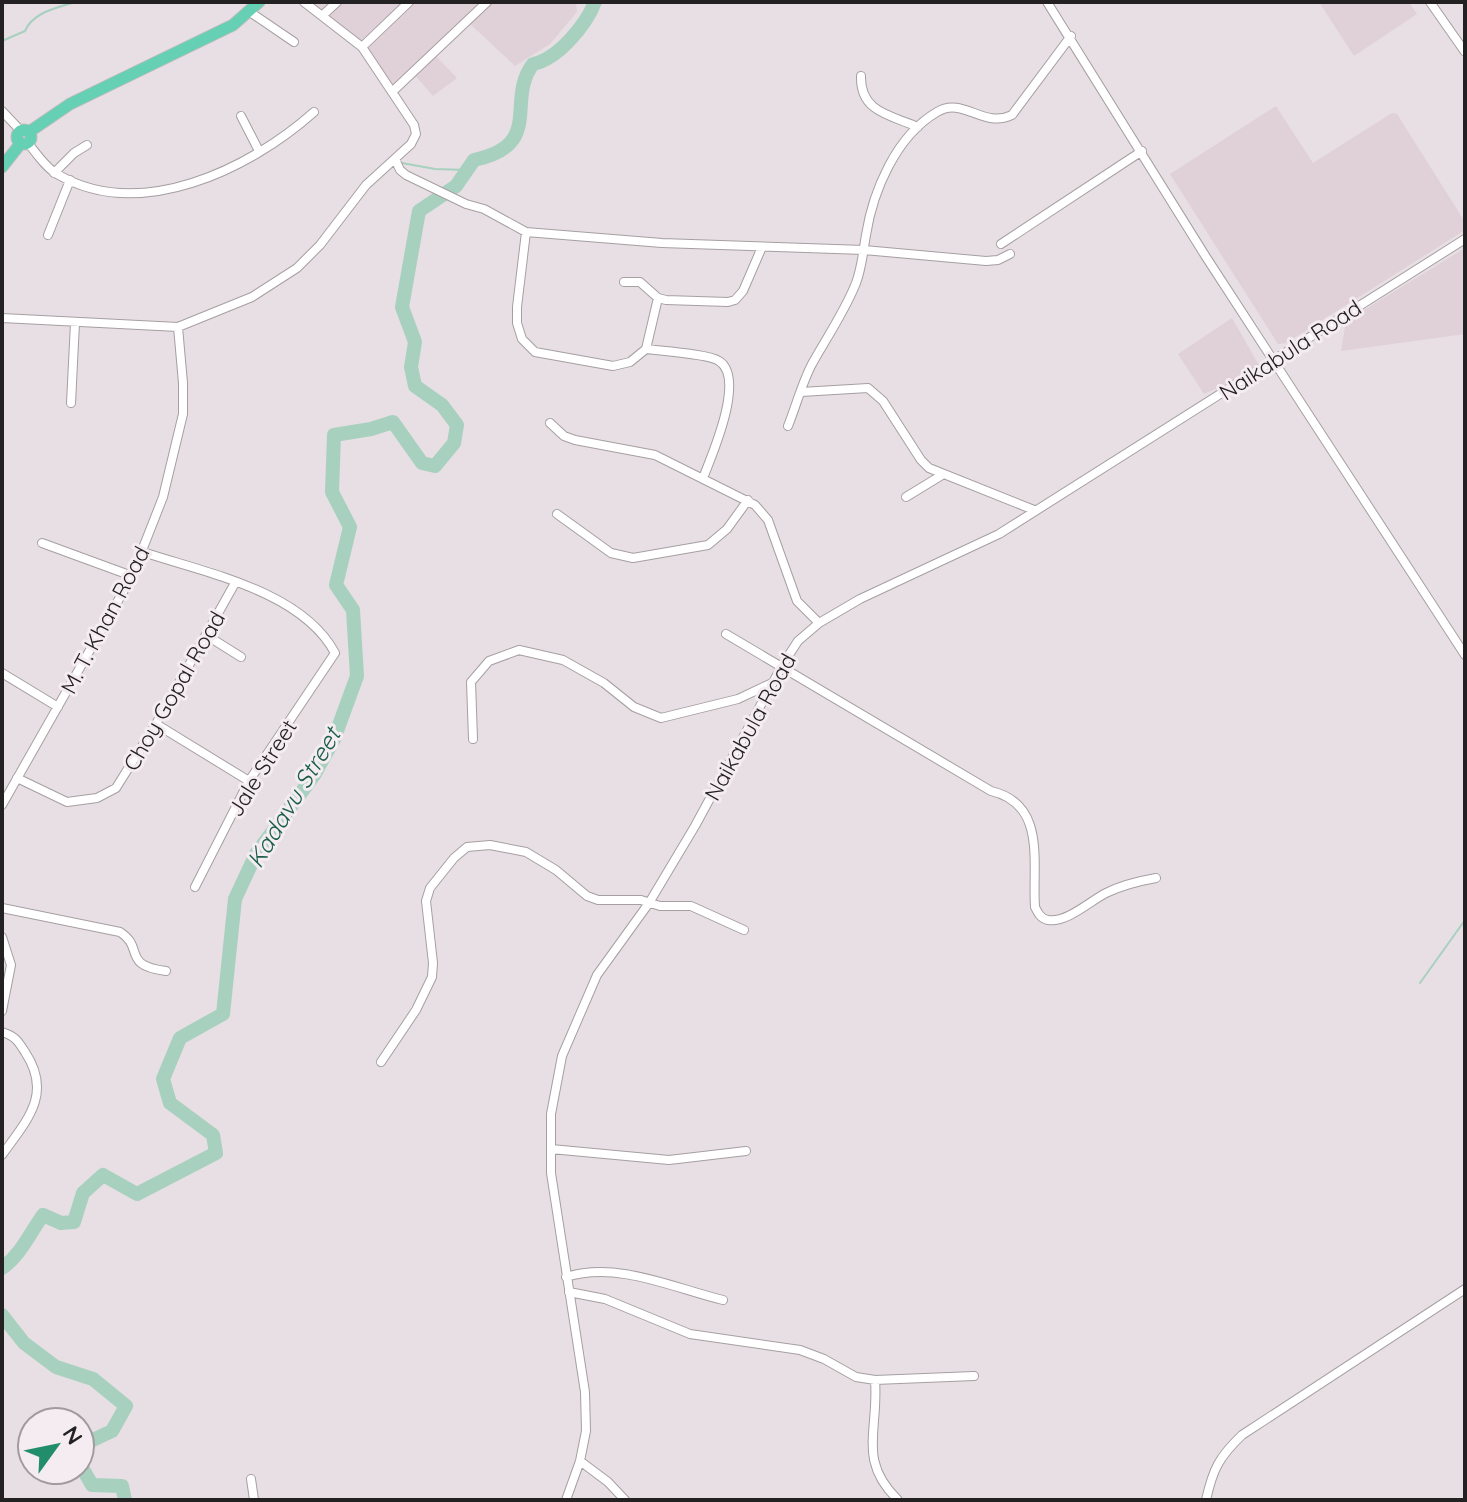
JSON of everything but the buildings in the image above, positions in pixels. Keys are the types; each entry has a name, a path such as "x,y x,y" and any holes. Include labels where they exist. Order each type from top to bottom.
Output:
{"main road":[{"path":"2,167 25,137 70,104 229,27 259,2"}],"street":[{"path":"2,318 178,327 252,297 297,268 320,245 366,185 411,144 416,134 414,125 393,91 362,47 304,2"},
{"path":"323,15 337,2"},
{"path":"362,47 409,2"},
{"path":"393,91 487,2"},
{"path":"1047,2 1206,257 1465,655"},
{"path":"1430,2 1465,52"},
{"path":"250,12 294,42"},
{"path":"788,426 810,367 855,285 878,190 893,158 918,127 949,107 992,120 1012,115 1071,36"},
{"path":"861,76 860,90 867,102 918,127"},
{"path":"2,111 54,173 101,190 156,193 216,175 285,138 314,112"},
{"path":"241,116 259,151"},
{"path":"54,173 63,162 87,145"},
{"path":"1001,244 1142,151"},
{"path":"395,159 400,170 526,232 662,243 864,250 986,261 1010,254"},
{"path":"48,235 70,180"},
{"path":"526,232 517,307 518,331 535,352 613,366 630,362 646,349 658,298"},
{"name":"Naikabula Road","path":"566,1500 580,1461 586,1431 585,1392 551,1173 551,1114 562,1056 597,975 649,903 798,641 819,623 860,599 999,534 1465,239"},
{"path":"624,282 640,282 658,298 728,302 735,300 743,291 762,247"},
{"path":"71,403 75,323"},
{"name":"M. T. Khan Road","path":"2,805 143,552 163,497 183,414 178,327"},
{"path":"646,349 714,359 723,363 728,371 730,380 720,434 703,478"},
{"path":"801,392 868,388 883,401 921,460 942,475 1034,510"},
{"path":"550,423 564,436 655,455 748,500 762,510 797,601 819,623"},
{"path":"906,497 942,475"},
{"path":"557,514 611,553 633,558 708,545 727,529 748,500"},
{"path":"42,543 132,576"},
{"path":"143,552 235,583"},
{"name":"Choy Gopal Road","path":"17,778 67,802 97,798 116,788 156,724 235,583"},
{"name":"Jale Street","path":"195,887 249,781 335,653 301,612 267,594 235,583"},
{"path":"726,634 991,791 1006,794 1031,823 1035,907 1040,916 1049,920 1063,918 1108,892 1156,878"},
{"path":"206,635 241,657"},
{"path":"473,739 471,682 489,661 519,650 563,660 604,683 634,707 661,718 738,699 773,683"},
{"path":"2,673 58,707"},
{"path":"156,724 249,781"},
{"path":"381,1062 416,1010 432,977 426,901 430,888 467,847 506,846 539,858 587,896 598,900 641,900 660,906 691,906 744,930"},
{"path":"2,908 120,932 127,937 137,962 147,968 166,971"},
{"path":"2,937 11,965 2,1011"},
{"path":"2,1032 15,1036 29,1058 39,1085 34,1109 2,1155"},
{"path":"551,1149 669,1160 746,1151"},
{"path":"566,1277 586,1271 613,1272 723,1300"},
{"path":"1206,1500 1212,1472 1223,1453 1242,1435 1465,1289"},
{"path":"569,1292 605,1299 690,1334 800,1350 824,1359 849,1375 875,1380 974,1376"},
{"path":"875,1380 877,1407 873,1461 879,1479 898,1500"},
{"path":"580,1461 596,1471 625,1500"},
{"path":"251,1479 254,1500"}],"shaded area":[{"path":"304,2 576,2 577,12 550,44 515,66 467,21 433,53 457,78 433,96 412,72 393,91 362,47"},
{"path":"1319,2 1409,2 1417,14 1354,56"},
{"path":"1276,106 1313,163 1392,113 1397,114 1465,222 1465,230 1286,343 1278,344 1170,174"},
{"path":"1465,248 1465,334 1341,351 1346,321"},
{"path":"1232,318 1261,369 1204,394 1178,354"}],"waterway":[{"path":"2,41 25,31 40,15 75,2"},
{"name":"Kadavu Street","path":"2,1268 19,1251 43,1215 61,1223 74,1222 83,1193 103,1175 137,1194 216,1153 213,1135 170,1103 163,1079 180,1038 223,1014 235,899 256,854 314,775 334,739 357,676 353,610 336,585 350,527 332,492 334,435 393,422 422,463 435,466 454,443 457,425 442,405 415,386 411,367 415,342 402,307 419,211 456,186 474,160 496,153 509,144 520,120 525,78 533,64 552,55 570,40 595,2"},
{"path":"402,163 435,169 467,170"},
{"path":"1420,983 1465,920"},
{"name":"Kadavu Street","path":"2,1315 24,1343 56,1367 93,1379 126,1406 112,1431 96,1438"},
{"name":"Kadavu Street","path":"96,1485 122,1486 125,1500"}]}
